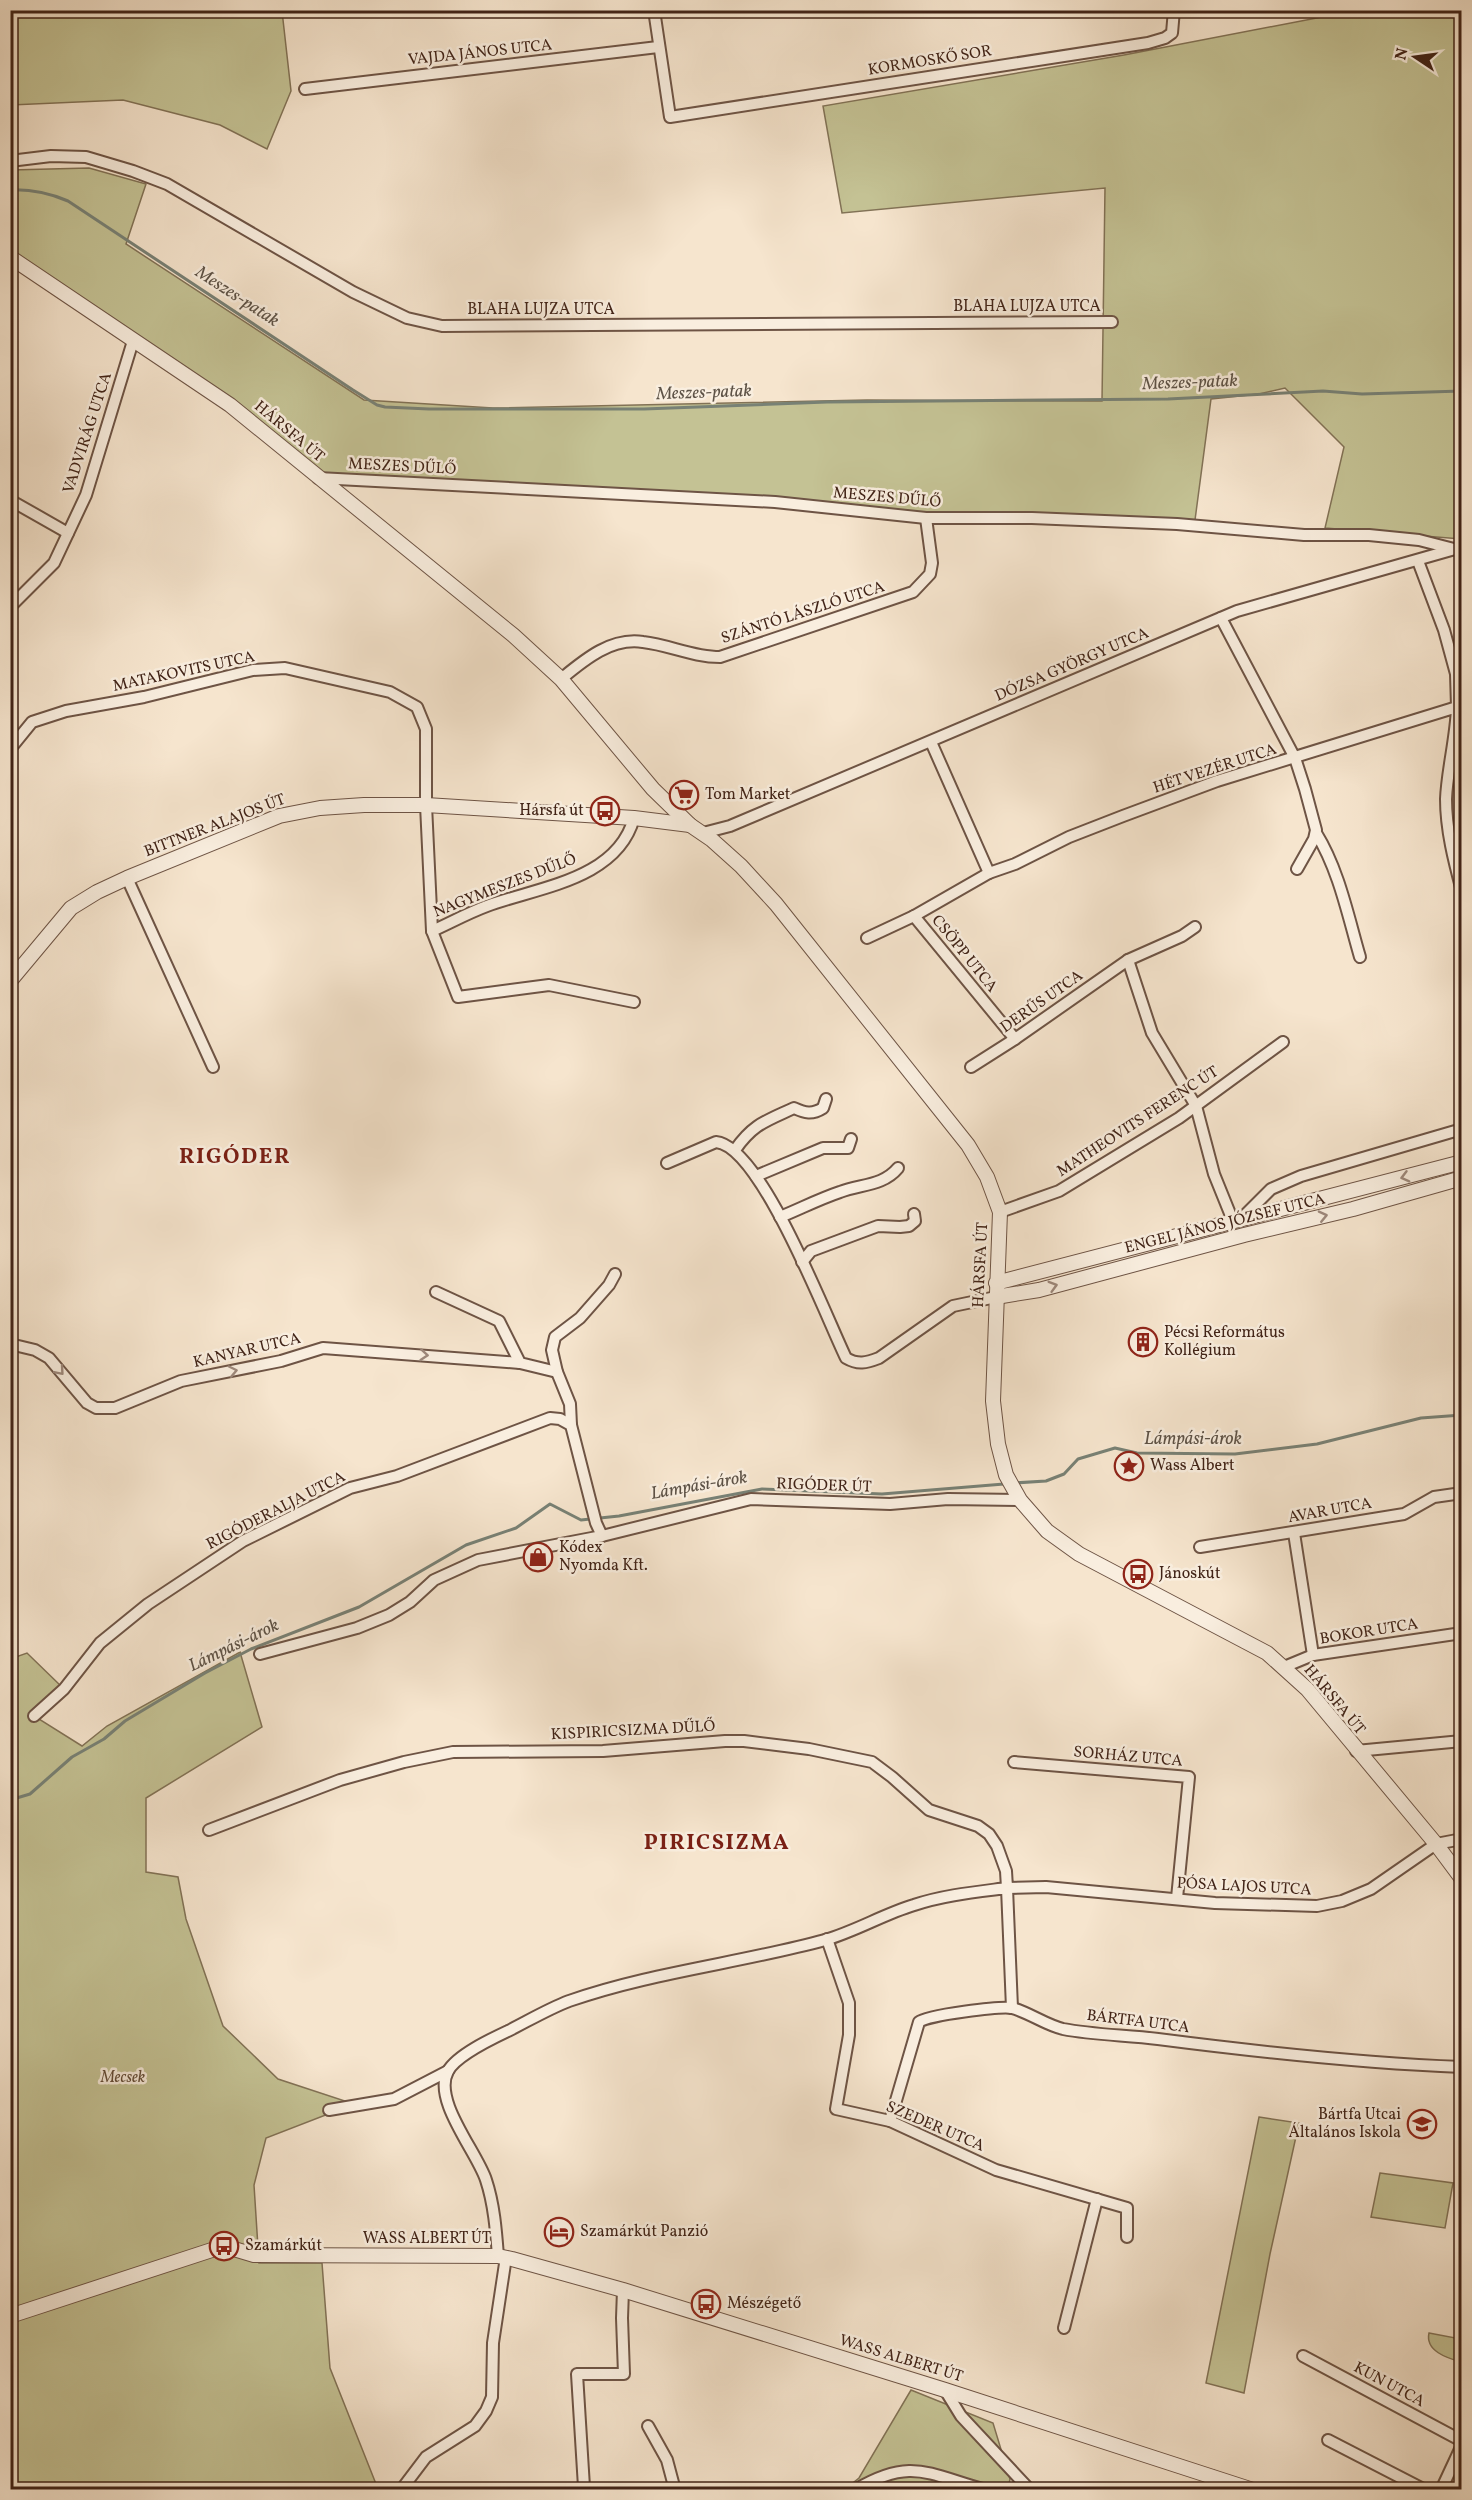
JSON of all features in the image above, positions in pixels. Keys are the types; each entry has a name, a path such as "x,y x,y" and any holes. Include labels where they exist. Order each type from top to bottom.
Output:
{"street":[{"path":"654,10 658,48"},
{"name":"KORMOSKŐ SOR","path":"658,48 670,117 1148,43 1166,38 1172,33 1174,10"},
{"name":"VAJDA JÁNOS UTCA","path":"304,89 658,48"},
{"name":"BLAHA LUJZA UTCA","path":"10,161 51,156 86,157 133,171 167,184 353,292 407,318 442,326 1112,322"},
{"name":"HÁRSFA ÚT","path":"10,257 230,405 513,635 561,679 653,789 690,825 703,833 741,866 776,904 968,1145 987,1177 1000,1212 993,1401 998,1444 1006,1475 1018,1496 1047,1531 1078,1554 1220,1626 1267,1653 1284,1667 1307,1689 1356,1751 1436,1844 1461,1879"},
{"name":"VADVIRÁG UTCA","path":"10,607 54,563 86,495 133,341"},
{"name":"MESZES DŰLŐ","path":"317,478 775,502 926,518 1032,518 1176,524 1304,535 1369,535 1419,540 1457,548"},
{"path":"10,500 68,533"},
{"name":"SZÁNTÓ LÁSZLÓ UTCA","path":"561,679 584,660 610,646 631,641 645,642 701,657 720,657 913,592 930,574 932,563 926,518"},
{"name":"DÓZSA GYÖRGY UTCA","path":"703,833 730,825 931,742 1237,611 1457,548"},
{"path":"1418,561 1444,630 1456,674 1459,709 1446,798 1448,829 1461,891"},
{"path":"1221,618 1295,758 1316,833 1325,848 1337,880 1360,957"},
{"name":"MATAKOVITS UTCA","path":"10,749 32,722 66,711 144,697 253,670 285,668 390,692 417,707 426,729 426,805"},
{"name":"HÉT VEZÉR UTCA","path":"867,938 914,916 989,873 1016,864 1069,837 1123,816 1217,781 1459,709"},
{"path":"931,742 989,873"},
{"name":"BITTNER ALAJOS ÚT","path":"10,981 71,908 97,892 279,816 342,806 426,805 634,818 690,825"},
{"name":"NAGYMESZES DŰLŐ","path":"426,805 432,931 458,997 549,985 634,1002"},
{"name":"NAGYMESZES DŰLŐ","path":"432,931 486,907 568,880 600,864 616,853 626,840 634,818"},
{"path":"1296,869 1305,857 1316,833"},
{"path":"127,878 213,1067"},
{"name":"CSÖPP UTCA","path":"914,916 1015,1040"},
{"name":"DERŰS UTCA","path":"971,1067 1015,1040 1128,960 1182,936 1195,927"},
{"path":"1128,960 1152,1033 1196,1106 1214,1174 1237,1220 1271,1189 1301,1176 1461,1129"},
{"name":"MATHEOVITS FERENC ÚT","path":"1000,1212 1059,1191 1196,1106 1283,1042"},
{"path":"735,1150 749,1131 758,1125 794,1108 810,1114 817,1112 823,1108 826,1099"},
{"path":"756,1176 823,1148 848,1148 851,1145 851,1139"},
{"path":"667,1163 716,1142 724,1143 735,1150 756,1176 780,1217 846,1358 854,1363 867,1363 879,1358 953,1306 996,1290"},
{"name":"ENGEL JÁNOS JÓZSEF UTCA","path":"996,1290 1237,1220 1461,1162"},
{"path":"780,1217 854,1186 876,1183 890,1177 898,1168"},
{"name":"ENGEL JÁNOS JÓZSEF UTCA","path":"996,1290 1039,1290 1244,1235 1353,1209 1461,1178"},
{"path":"802,1262 811,1251 878,1226 909,1226 915,1221 914,1214"},
{"path":"602,1536 595,1519 571,1425 570,1404 556,1372 552,1350 555,1337 579,1318 609,1285 615,1274"},
{"path":"436,1292 499,1321 520,1363"},
{"name":"KANYAR UTCA","path":"10,1344 35,1350 49,1358 87,1403 96,1408 115,1408 181,1381 281,1361 323,1348 520,1363 556,1372"},
{"name":"RIGÓDERALJA UTCA","path":"34,1716 64,1689 100,1643 148,1604 243,1541 350,1488 397,1476 550,1418 560,1419 571,1425"},
{"name":"AVAR UTCA","path":"1200,1547 1404,1514 1434,1497 1461,1493"},
{"name":"RIGÓDER ÚT","path":"260,1654 357,1628 389,1615 410,1602 434,1580 478,1560 602,1536 751,1499 890,1504 948,1498 1018,1496"},
{"path":"1294,1533 1313,1655"},
{"name":"BOKOR UTCA","path":"1284,1667 1313,1655 1461,1633"},
{"name":"KISPIRICSIZMA DŰLŐ","path":"209,1830 340,1780 405,1762 453,1752 603,1750 744,1741 809,1749 872,1762 929,1810 978,1826 989,1834 997,1846 1006,1872 1012,2008"},
{"path":"1356,1751 1461,1741"},
{"name":"SORHÁZ UTCA","path":"1014,1762 1189,1777 1177,1898"},
{"name":"PÓSA LAJOS UTCA","path":"1007,1888 1046,1887 1273,1906 1317,1906 1342,1901 1371,1889 1436,1844 1461,1839"},
{"path":"329,2110 394,2099 448,2071 487,2041 567,2002 608,1989 827,1939 912,1905 944,1896 1007,1888"},
{"name":"SZEDER UTCA","path":"827,1939 849,2003 849,2035 836,2109 890,2121 996,2170 1127,2208 1127,2237"},
{"name":"BÁRTFA UTCA","path":"890,2121 919,2022 924,2018 939,2014 1012,2008 1062,2028 1081,2031 1311,2057 1461,2067"},
{"path":"401,2490 426,2457 475,2426 486,2411 492,2397 493,2343 502,2257 486,2179 446,2098 448,2071"},
{"path":"1064,2328 1097,2199"},
{"name":"WASS ALBERT ÚT","path":"10,2316 224,2246 254,2255 502,2257 623,2290 945,2390 1209,2483 1253,2490"},
{"path":"584,2487 577,2374 624,2374 623,2290"},
{"name":"KUN UTCA","path":"1303,2355 1461,2443"},
{"path":"945,2390 961,2416 1024,2488"},
{"path":"648,2426 667,2460 675,2490"},
{"path":"1328,2440 1425,2490"},
{"path":"1441,2490 1461,2443"},
{"path":"855,2490 885,2474 910,2469 924,2470 986,2490"}],"green space":[{"path":"10,11 282,11 291,91 267,149 220,125 123,100 11,105"},
{"path":"1353,11 1461,11 1461,539 1325,528 1344,447 1285,388 1259,394 1211,399 1195,520 926,518 317,473 11,249 11,170 89,168 146,184 126,244 364,400 493,408 867,400 1102,401 1105,188 842,213 823,106 1124,55"},
{"name":"Mecsek","path":"240,1652 262,1727 146,1798 146,1872 178,1877 186,1919 223,2026 278,2079 354,2104 266,2138 254,2185 259,2263 322,2263 330,2368 378,2489 11,2489 10,1659 27,1653 64,1689 34,1716 82,1746 107,1726"},
{"path":"1259,2117 1299,2123 1270,2254 1244,2393 1206,2383"},
{"path":"1380,2173 1453,2183 1445,2228 1371,2217"},
{"path":"1429,2333 1461,2339 1461,2362 1438,2353 1430,2345"},
{"path":"911,2390 993,2423 1010,2479 1008,2489 844,2490 859,2478"}],"waterway":[{"name":"Meszes-patak","path":"10,190 40,192 68,201 353,390 377,405 385,407 644,409 827,402 1168,399 1323,391 1362,394 1462,391"},
{"name":"Lámpási-árok","path":"1014,1483 1046,1481 1064,1474 1078,1459 1115,1448 1137,1453 1235,1454 1317,1444 1421,1418 1462,1415"},
{"name":"Lámpási-árok","path":"10,1800 30,1794 72,1757 104,1739 125,1721 205,1673 251,1649 359,1607 466,1545 516,1528 550,1504 581,1520 619,1516 762,1489 882,1494 1004,1484"}],"place":[{"name":"Tom Market","path":"684,795"},
{"name":"Hársfa út","path":"605,811"},
{"name":"Pécsi Református Kollégium","path":"1143,1342"},
{"name":"Wass Albert","path":"1129,1466"},
{"name":"Kódex Nyomda Kft.","path":"538,1557"},
{"name":"Jánoskút","path":"1138,1574"},
{"name":"Bártfa Utcai Általános Iskola","path":"1422,2124"},
{"name":"Szamárkút Panzió","path":"559,2232"},
{"name":"Szamárkút","path":"224,2246"},
{"name":"Mészégető","path":"706,2304"}],"district":[{"name":"RIGÓDER","path":"235,1157"},
{"name":"PIRICSIZMA","path":"717,1843"}]}
